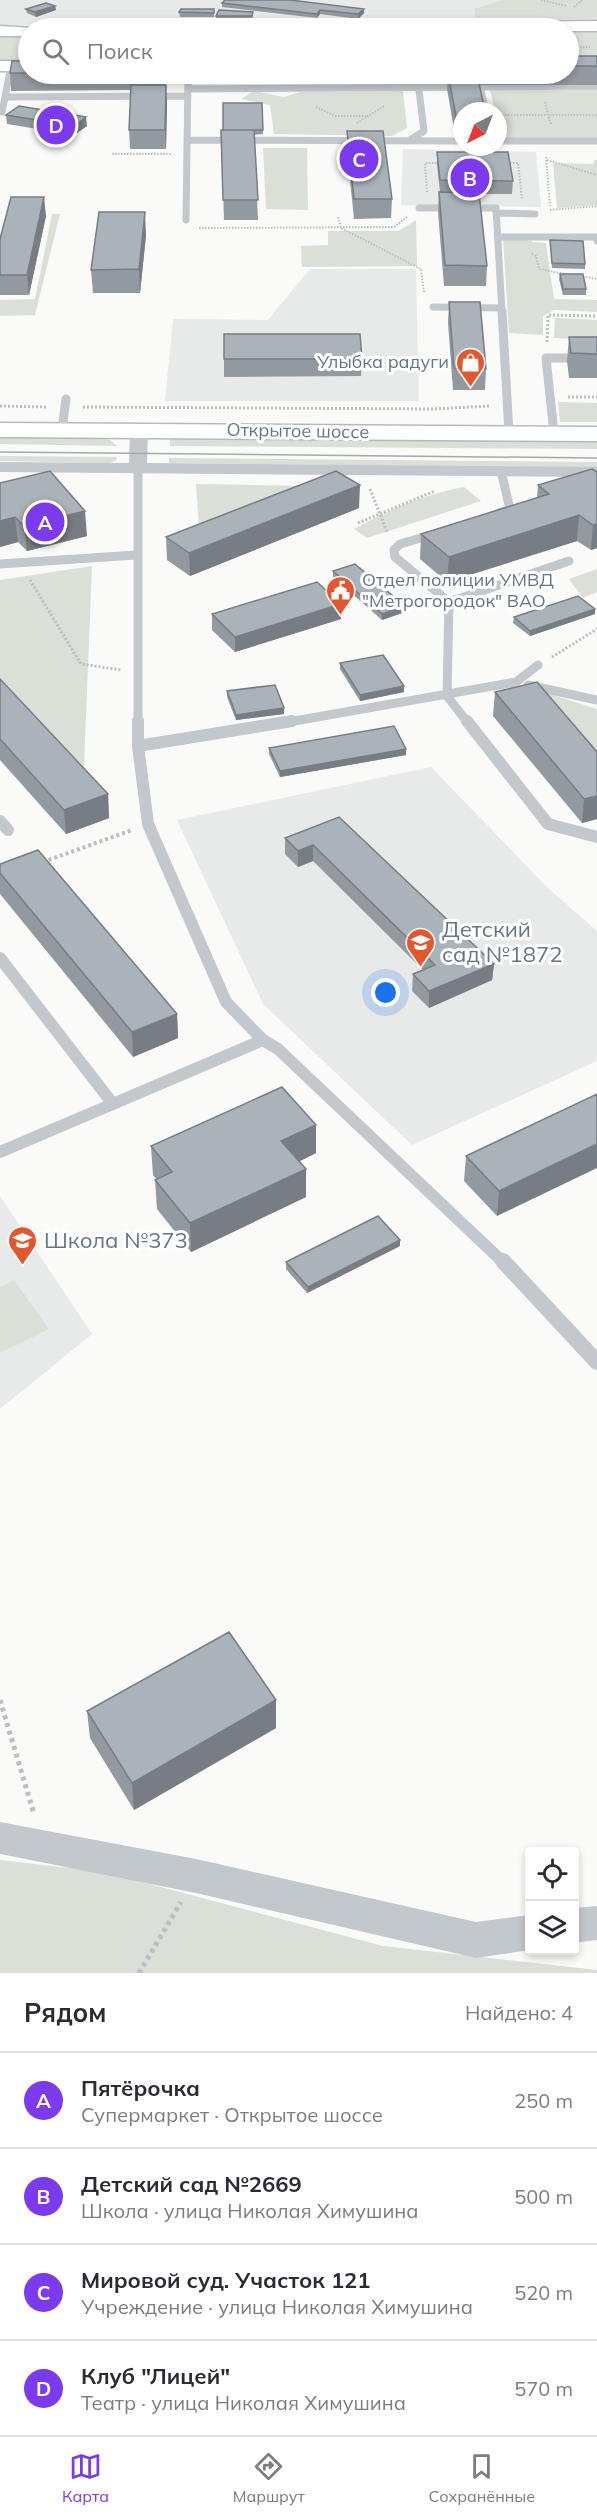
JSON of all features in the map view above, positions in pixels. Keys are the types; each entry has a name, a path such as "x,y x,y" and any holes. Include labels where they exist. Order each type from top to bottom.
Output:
{"street":[{"path":"579,26 597,26"},
{"path":"0,31 18,30"},
{"name":"Открытое шоссе","path":"0,430 597,434"},
{"path":"138,468 139,430"},
{"path":"0,467 597,472"},
{"path":"0,1838 196,1876 476,1940 525,1934"},
{"path":"579,1925 597,1923"}],"lane":[{"path":"2,111 13,66"},
{"path":"186,220 188,84"},
{"path":"408,141 424,131 419,84"},
{"path":"6,97 419,87 597,86"},
{"path":"480,87 484,102"},
{"path":"187,140 453,141"},
{"path":"507,141 597,141"},
{"path":"419,208 535,214"},
{"path":"496,211 509,433"},
{"path":"498,237 596,237 597,241"},
{"path":"433,307 502,308"},
{"path":"554,433 546,358 597,358"},
{"path":"62,430 65,403"},
{"path":"138,468 136,555 138,746 148,824 226,1002 263,1040 278,1049 500,1258 597,1362"},
{"path":"491,516 510,509 501,471"},
{"path":"445,530 400,544 394,550 395,557 449,602"},
{"path":"0,564 136,555"},
{"path":"449,602 569,561"},
{"path":"449,602 447,696 548,824 597,837"},
{"path":"516,682 538,666"},
{"path":"138,746 447,696 516,682 597,700"},
{"path":"0,821 8,830"},
{"path":"0,958 113,1104"},
{"path":"0,1152 263,1040"}],"path":[{"path":"574,7 582,0"},
{"path":"579,48 597,47"},
{"path":"332,140 382,107 419,87"},
{"path":"507,115 597,115"},
{"path":"549,115 556,142"},
{"path":"516,141 545,149 551,210"},
{"path":"112,154 187,153"},
{"path":"546,160 597,175"},
{"path":"427,196 425,162 448,163"},
{"path":"496,211 496,202 522,203 518,163 506,163"},
{"path":"510,185 520,185"},
{"path":"186,220 199,229 394,228 419,208"},
{"path":"338,217 341,228 421,269 424,298"},
{"path":"552,272 597,279"},
{"path":"546,358 548,315 597,316"},
{"path":"550,397 597,397"},
{"path":"0,406 65,403 433,409 507,405"},
{"path":"368,484 394,550"},
{"path":"358,523 442,488"},
{"path":"16,562 43,598 81,664 137,673"},
{"path":"538,666 597,629"},
{"path":"42,863 148,824"},
{"path":"0,1700 44,1846"},
{"path":"139,1973 196,1876"}],"shaded area":[{"path":"0,0 597,0 597,24 579,24 579,18 18,18 18,25 0,25"},
{"path":"503,0 597,0 597,17 588,19 476,18 474,9"},
{"path":"579,31 597,31 597,57 579,57"},
{"path":"0,35 18,35 18,61 0,62"},
{"path":"597,89 597,138 507,139 507,102 493,102 490,90"},
{"path":"254,91 284,97 301,92 403,91 407,128 392,136 274,134 270,105 241,99"},
{"path":"263,148 307,148 308,210 266,209"},
{"path":"403,149 453,150 453,156 507,156 507,151 536,152 541,207 401,205"},
{"path":"594,160 597,160 597,205 557,208 553,163 593,164"},
{"path":"52,214 60,214 35,315 0,316 0,300 35,299"},
{"path":"416,220 417,266 302,267 301,246 328,245 328,231 399,231"},
{"path":"503,238 531,239 532,242 546,243 554,299 597,300 597,312 554,310 543,316 543,335 509,333"},
{"path":"310,269 416,269 419,401 165,401 173,319 268,320"},
{"path":"555,318 597,320 597,340 554,338"},
{"path":"558,402 597,403 597,422 560,422"},
{"path":"0,437 99,438 110,440 117,446 0,444"},
{"path":"170,438 597,441 597,449 170,446"},
{"path":"0,456 117,457 116,461 109,463 0,461"},
{"path":"169,458 597,462 597,468 169,463"},
{"path":"196,484 303,486 199,525"},
{"path":"464,487 481,501 367,538 354,529 408,504"},
{"path":"92,566 84,767 0,681 0,580"},
{"path":"597,569 597,592 583,598 569,579"},
{"path":"547,693 597,709 597,752"},
{"name":"Детский сад №1872","path":"431,767 548,888 597,931 597,1061 412,1145 263,1004 177,820"},
{"name":"Школа №373","path":"0,1196 92,1334 0,1409"},
{"path":"14,1280 49,1329 0,1353 0,1287"},
{"path":"0,1860 104,1872 383,1946 597,1970 597,1973 0,1973"}],"building":[{"path":"225,0 290,0 364,9 358,14 320,10 317,14 222,3"},
{"path":"46,3 55,6 35,12 26,9"},
{"path":"181,9 214,9 214,13 179,12"},
{"path":"219,10 253,12 252,16 216,16"},
{"path":"579,56 597,56 597,66 579,66"},
{"path":"12,61 18,61 18,73 10,73"},
{"path":"450,84 479,84 483,102 453,102"},
{"path":"131,85 166,85 165,130 129,130"},
{"path":"223,103 262,103 263,130 223,130"},
{"path":"19,106 86,117 74,126 6,115"},
{"path":"221,130 254,130 258,200 223,200"},
{"path":"347,131 383,131 392,199 354,199"},
{"path":"437,152 453,152 453,156 507,156 508,152 513,181 440,180"},
{"path":"439,192 479,193 487,266 445,265"},
{"path":"11,197 44,197 27,275 0,275 0,239"},
{"path":"99,212 145,212 139,269 91,270"},
{"path":"550,240 583,241 585,264 552,263"},
{"path":"560,274 583,274 586,289 563,289"},
{"path":"449,302 480,302 486,369 454,368"},
{"path":"224,334 360,334 362,359 224,359"},
{"path":"569,337 597,337 597,354 571,353"},
{"path":"592,469 597,472 597,524 593,525 579,515 449,557 421,534 549,494 538,485"},
{"path":"50,471 85,511 24,526 15,517 0,521 0,483"},
{"path":"336,471 360,485 189,553 166,537"},
{"path":"355,564 405,606 382,614 333,571"},
{"path":"317,582 341,604 235,637 212,614"},
{"path":"578,596 595,609 530,631 514,617"},
{"path":"383,655 404,686 360,695 340,663"},
{"path":"0,679 108,794 64,810 0,739"},
{"path":"537,682 597,752 597,796 584,799 495,692"},
{"path":"275,685 284,708 236,715 227,691"},
{"path":"394,726 406,749 280,771 269,748"},
{"path":"339,817 494,964 429,991 413,974 435,965 313,845 298,851 285,838"},
{"path":"38,850 177,1014 132,1032 0,873 0,864"},
{"path":"282,1087 316,1125 281,1141 306,1169 190,1223 155,1180 172,1172 151,1146"},
{"path":"597,1094 597,1144 499,1191 466,1156"},
{"path":"378,1216 400,1240 308,1287 286,1262"},
{"path":"229,1632 276,1700 132,1783 87,1711"}],"tram line":[{"path":"0,452 597,458"}],"place":[{"name":"Клуб \"Лицей\"","path":"56,125"},
{"name":"Мировой суд. Участок 121","path":"359,159"},
{"name":"Детский сад №2669","path":"470,178"},
{"name":"Улыбка радуги","path":"470,388"},
{"name":"Пятёрочка","path":"45,522"},
{"name":"Отдел полиции УМВД \"Метрогородок\" ВАО","path":"341,616"},
{"name":"Детский сад №1872","path":"421,968"},
{"name":"Школа №373","path":"23,1266"}]}
